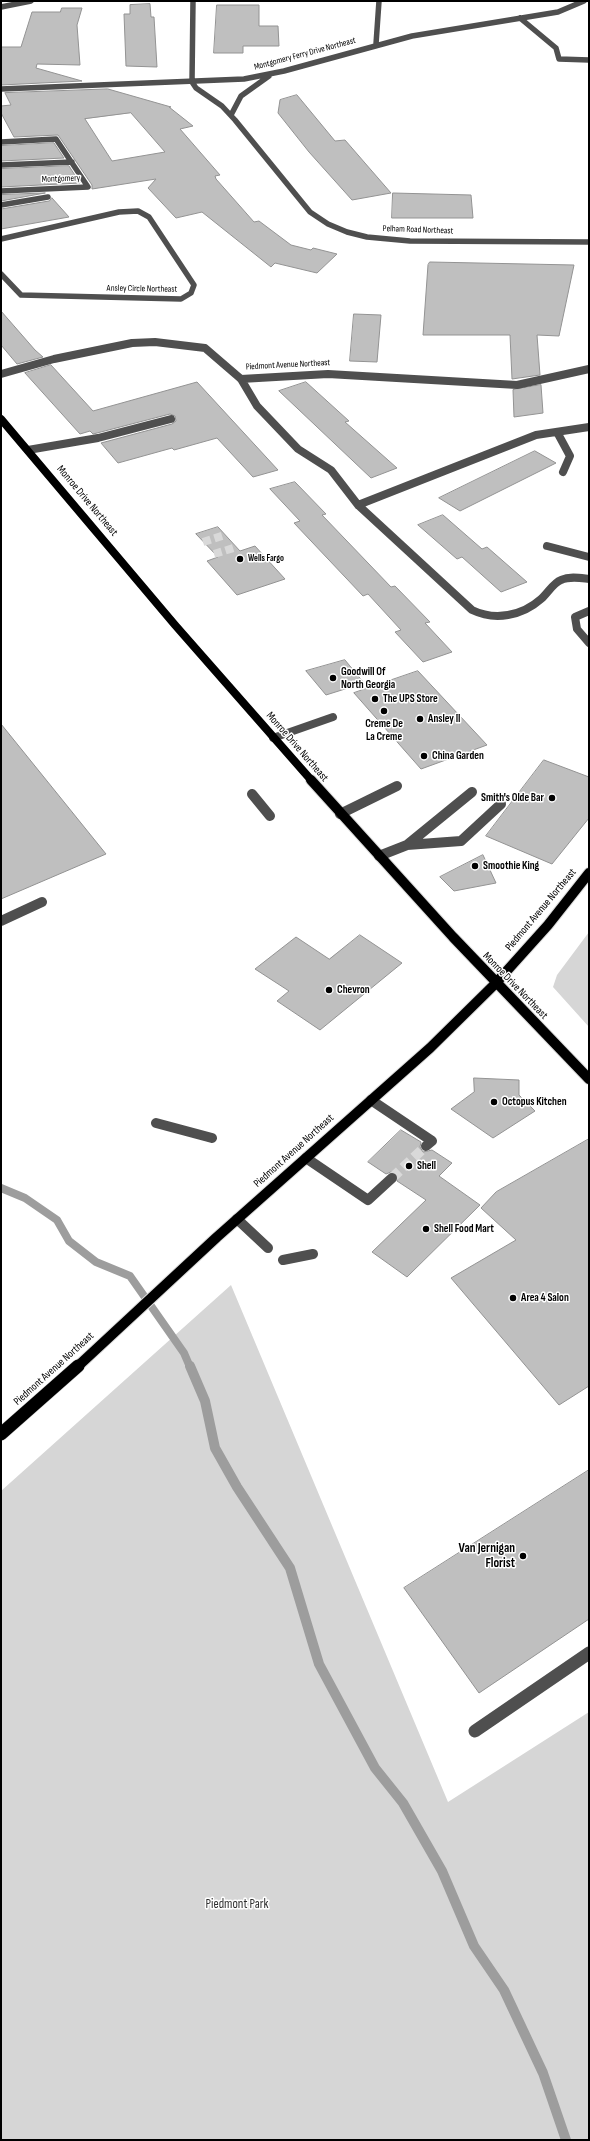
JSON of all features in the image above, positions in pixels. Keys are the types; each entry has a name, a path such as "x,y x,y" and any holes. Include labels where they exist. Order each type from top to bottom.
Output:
{"main road":[{"name":"Monroe Drive Northeast","path":"1,419 273,738 340,814 496,984 589,1079"},
{"name":"Piedmont Avenue Northeast","path":"1,1434 76,1368 237,1219 430,1048 496,984 548,925 589,873"}],"street":[{"path":"1,7 31,1"},
{"path":"192,82 193,1"},
{"path":"376,44 379,1"},
{"name":"Montgomery Ferry Drive Northeast","path":"1,89 244,79 272,74 376,44 454,28 558,12 584,1"},
{"path":"520,18 556,48 559,59 589,60"},
{"path":"230,115 241,96 272,74"},
{"name":"Pelham Road Northeast","path":"192,82 196,88 212,98 230,115 310,212 330,225 375,238 396,240 589,242"},
{"name":"Montgomery","path":"1,142 56,139 88,187 1,191"},
{"path":"1,165 72,162"},
{"path":"1,205 48,197"},
{"name":"Ansley Circle Northeast","path":"1,238 119,212 138,211 150,217 194,285 191,293 181,299 21,295 1,274"},
{"name":"Piedmont Avenue Northeast","path":"1,374 61,357 132,343 155,342 205,348 241,379 328,374 517,385 589,370"},
{"path":"467,373 467,382"},
{"path":"241,379 257,406 298,449 331,470 358,505 472,610 480,615 504,616 517,612 535,603 560,581 569,578 589,579"},
{"path":"28,450 44,446 98,438 171,419"},
{"path":"358,505 536,435 589,427"},
{"path":"557,432 570,456 563,472"},
{"path":"547,546 589,557"},
{"path":"589,611 574,617 577,629 589,643"},
{"path":"273,738 333,717"},
{"path":"340,814 398,786"},
{"path":"407,845 472,792"},
{"path":"252,794 270,816"},
{"path":"379,856 407,845 461,841 501,804"},
{"path":"1,921 42,902"},
{"path":"371,1100 432,1141 426,1146"},
{"path":"156,1123 212,1138"},
{"path":"306,1158 368,1200 392,1178"},
{"path":"237,1219 268,1248"},
{"path":"283,1260 313,1254"},
{"path":"475,1731 589,1653"}],"green space":[{"path":"589,932 589,1027 553,987 557,975"},
{"name":"Piedmont Park","path":"231,1285 448,1802 589,1712 589,2140 1,2140 1,1491"}],"building":[{"path":"150,4 151,17 154,17 157,67 126,66 124,14 130,14 130,5"},
{"path":"217,5 259,5 259,26 278,26 279,46 243,46 243,53 214,53"},
{"path":"62,8 82,8 77,25 80,65 37,64 36,68 82,81 1,85 1,47 21,47 32,12 60,12"},
{"path":"108,89 171,107 169,107 193,126 180,129 220,175 215,176 216,179 254,222 259,221 291,245 311,250 313,248 337,254 317,273 275,263 271,267 202,212 176,218 148,188 156,179 92,189 92,185 58,135 14,137 1,113 1,106 11,105 5,93","holes":["131,113 165,152 112,161 85,119"]},
{"path":"297,95 335,141 345,140 391,193 352,200 309,152 278,113 280,100"},
{"path":"54,143 64,158 1,161 1,146"},
{"path":"69,166 80,183 1,187 1,169"},
{"path":"45,193 1,201 1,195"},
{"path":"393,193 471,195 473,218 392,218"},
{"path":"52,198 69,217 1,229 1,209 49,201"},
{"path":"430,262 574,265 559,336 537,335 540,375 512,379 510,335 423,335 428,265"},
{"path":"1,311 43,357 17,364 1,345"},
{"path":"354,314 381,315 377,362 350,361"},
{"path":"51,365 93,411 197,382 278,470 253,477 217,438 174,450 172,448 118,463 101,443 172,424 176,421 175,416 170,414 93,434 90,431 80,434 25,373"},
{"path":"306,382 349,421 345,422 397,468 371,478 279,391"},
{"path":"541,385 543,413 514,417 513,390"},
{"path":"535,451 556,463 460,511 439,498"},
{"path":"295,482 326,514 322,515 391,587 395,586 430,622 425,623 452,652 423,662 395,632 401,630 368,594 363,596 294,523 300,521 270,489"},
{"path":"443,515 482,549 487,547 527,582 501,592 462,557 457,559 418,525"},
{"name":"Wells Fargo","path":"218,527 240,551 255,546 285,579 237,595 207,561 218,557 196,534"},
{"name":"Goodwill Of North Georgia","path":"345,660 364,683 326,695 306,671"},
{"name":"Ansley II","path":"418,671 487,745 421,769 354,693"},
{"path":"1,724 106,854 1,899"},
{"name":"Smith's Olde Bar","path":"544,760 589,777 589,818 552,864 486,836"},
{"name":"Smoothie King","path":"483,855 496,883 454,891 440,877"},
{"name":"Chevron","path":"360,935 402,963 320,1030 277,1001 289,991 255,969 296,937 329,959"},
{"name":"Octopus Kitchen","path":"474,1078 519,1080 519,1095 535,1111 493,1138 451,1109 474,1092"},
{"path":"401,1130 421,1142 420,1147 423,1152 432,1150 452,1163 439,1176 480,1205 407,1277 372,1252 426,1200 397,1181 398,1177 396,1173 391,1172 386,1174 368,1162"},
{"path":"589,1139 589,1386 559,1405 451,1278 516,1240 481,1208 496,1192"},
{"path":"589,1470 589,1619 479,1693 404,1588"}],"waterway":[{"path":"1,1188 25,1198 57,1220 69,1241 96,1262 130,1276 184,1353 190,1367"},
{"path":"190,1366 205,1401 215,1448 237,1487 290,1568 319,1664 375,1768 403,1803 442,1871 474,1946 504,1990 543,2073 566,2140"}],"tunnel":[{"path":"203,542 225,535"},
{"path":"214,554 237,547"},
{"path":"392,1178 426,1146"}],"place":[{"name":"Wells Fargo","path":"240,559"},
{"name":"Goodwill Of North Georgia","path":"333,678"},
{"name":"The UPS Store","path":"375,699"},
{"name":"Creme De La Creme","path":"384,711"},
{"name":"Ansley II","path":"420,719"},
{"name":"China Garden","path":"424,756"},
{"name":"Smith's Olde Bar","path":"552,798"},
{"name":"Smoothie King","path":"475,866"},
{"name":"Chevron","path":"329,990"},
{"name":"Octopus Kitchen","path":"494,1102"},
{"name":"Shell","path":"409,1166"},
{"name":"Shell Food Mart","path":"426,1229"},
{"name":"Area 4 Salon","path":"513,1298"},
{"name":"Van Jernigan Florist","path":"523,1556"}]}
